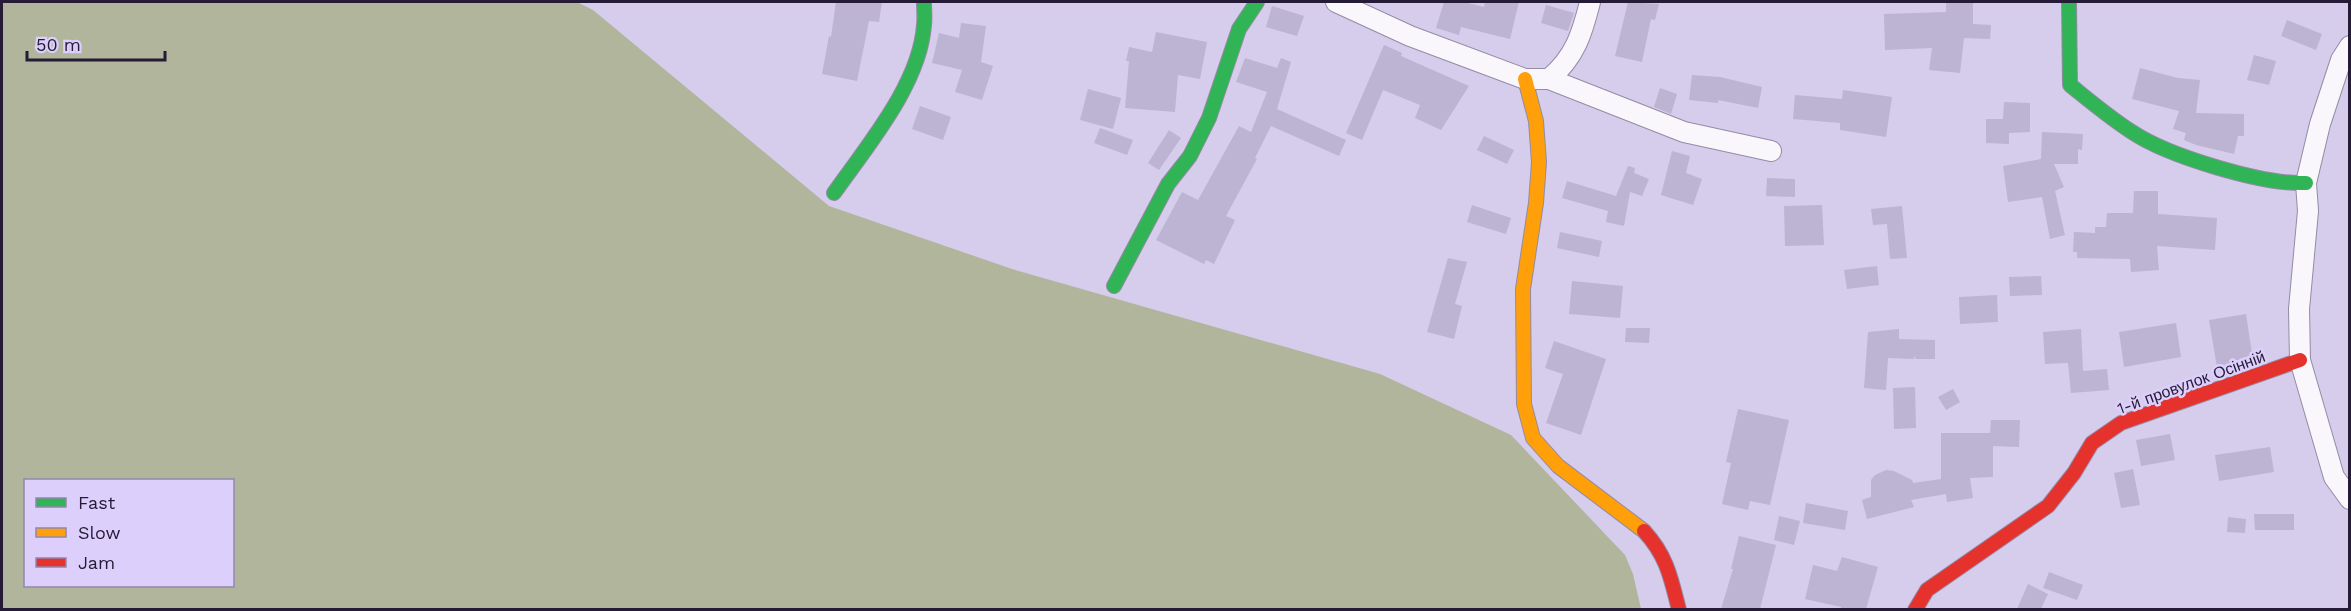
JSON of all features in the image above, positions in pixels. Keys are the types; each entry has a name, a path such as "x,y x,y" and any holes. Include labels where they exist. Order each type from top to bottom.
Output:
{"street":[{"path":"834,193 910,77 923,42 924,2"},
{"path":"1114,286 1168,184 1190,156 1209,118 1239,29 1257,2"},
{"path":"1336,2 1410,36 1525,79 1549,79 1684,132 1771,151"},
{"path":"1549,79 1565,65 1583,32 1590,2"},
{"path":"2069,2 2070,85 2133,133 2191,160 2288,184 2306,183"},
{"path":"2349,46 2341,60 2327,103 2306,183 2306,234 2299,309 2300,360 2334,477 2349,499"},
{"path":"1525,79 1536,121 1539,162 1536,203 1523,289 1524,404 1533,438 1558,465 1640,527 1659,546 1670,574 1679,609"},
{"name":"1-й провулок Осінній","path":"1915,609 1927,590 2048,506 2074,473 2092,443 2121,423 2300,360"}],"green space":[{"path":"2,2 577,2 593,10 829,206 1012,269 1380,374 1511,435 1625,555 1633,574 1641,609 2,609"}],"building":[{"path":"836,2 882,2 879,22 869,21 857,81 822,74"},
{"path":"1444,2 1464,2 1484,7 1485,2 1519,2 1510,39 1461,27 1459,35 1436,28"},
{"path":"1628,2 1659,4 1655,20 1651,19 1642,62 1615,56"},
{"path":"1946,2 1973,2 1973,24 1991,25 1990,39 1964,38 1960,73 1929,70 1932,48 1885,50 1884,14 1946,12"},
{"path":"1546,5 1574,13 1568,31 1541,23"},
{"path":"1272,6 1304,16 1297,36 1266,27"},
{"path":"2287,20 2322,34 2316,50 2281,36"},
{"path":"961,23 986,26 981,62 993,66 982,100 955,92 962,70 932,63 939,33 959,38"},
{"path":"1156,32 1207,42 1200,79 1178,75 1175,112 1125,108 1129,61 1126,61 1129,47 1152,52"},
{"path":"1384,45 1402,53 1401,56 1469,86 1441,130 1415,118 1420,105 1383,90 1362,140 1346,133"},
{"path":"2254,55 2276,61 2269,85 2247,80"},
{"path":"1245,58 1277,68 1281,58 1291,62 1277,109 1346,140 1339,156 1271,126 1255,158 1257,159 1226,216 1235,220 1214,264 1206,260 1204,264 1156,240 1182,192 1198,200 1239,126 1251,132 1267,92 1236,82"},
{"path":"2140,68 2178,78 2200,80 2196,113 2244,114 2244,136 2238,136 2234,154 2184,140 2186,133 2173,129 2179,111 2132,99"},
{"path":"1692,75 1720,77 1762,87 1758,108 1718,100 1718,103 1689,100"},
{"path":"1660,88 1677,94 1671,114 1654,107"},
{"path":"1088,89 1121,98 1113,129 1080,120"},
{"path":"1843,90 1892,97 1886,137 1840,130 1840,123 1793,119 1795,95 1842,99"},
{"path":"2004,102 2030,103 2030,132 2009,133 2009,144 1986,143 1986,119 2003,119"},
{"path":"920,106 951,117 943,140 912,129"},
{"path":"1100,128 1133,140 1127,155 1094,143"},
{"path":"1169,130 1181,138 1159,170 1148,163"},
{"path":"2042,132 2083,134 2082,150 2078,149 2078,164 2054,164 2064,187 2055,191 2065,235 2050,239 2042,197 2008,202 2003,166 2041,159"},
{"path":"1484,136 1514,150 1507,164 1477,150"},
{"path":"1672,151 1690,156 1686,173 1702,179 1693,205 1661,195"},
{"path":"1628,166 1635,168 1634,173 1649,179 1642,196 1630,192 1624,226 1606,222 1608,211 1562,198 1567,181 1616,196"},
{"path":"1767,178 1795,179 1795,197 1766,196"},
{"path":"2134,191 2158,191 2158,214 2217,218 2215,250 2157,246 2159,270 2131,272 2130,259 2077,258 2077,252 2073,252 2074,232 2095,233 2095,227 2106,227 2107,213 2133,213"},
{"path":"1472,205 1511,218 1506,234 1467,222"},
{"path":"1822,205 1824,245 1785,246 1784,206"},
{"path":"1902,206 1907,258 1890,259 1887,224 1873,225 1871,209"},
{"path":"1560,232 1602,241 1599,257 1557,248"},
{"path":"1448,258 1467,262 1455,304 1462,306 1454,339 1427,332"},
{"path":"1877,266 1879,285 1847,289 1844,270"},
{"path":"2041,276 2042,295 2010,296 2009,277"},
{"path":"1572,281 1623,286 1620,318 1569,314"},
{"path":"1997,295 1998,322 1960,324 1959,297"},
{"path":"2246,314 2253,360 2217,367 2209,320"},
{"path":"2176,323 2181,357 2124,367 2119,332"},
{"path":"1626,328 1650,328 1649,343 1625,342"},
{"path":"1899,329 1899,339 1935,340 1935,359 1916,359 1914,356 1914,359 1888,358 1886,390 1864,388 1868,332"},
{"path":"2081,329 2083,371 2107,369 2109,390 2071,393 2068,363 2045,364 2043,332"},
{"path":"1554,341 1606,359 1581,435 1546,423 1563,374 1545,368"},
{"path":"1915,387 1916,428 1894,429 1893,388"},
{"path":"1953,389 1960,402 1946,410 1938,397"},
{"path":"1738,409 1789,420 1770,505 1750,501 1748,510 1722,504 1731,463 1726,462"},
{"path":"1991,420 2020,420 2019,447 1993,446 1993,477 1970,478 1973,498 1947,502 1946,494 1911,500 1914,507 1867,519 1862,500 1871,497 1871,480 1875,475 1886,470 1894,471 1912,480 1913,483 1941,479 1941,433 1990,433"},
{"path":"2170,434 2175,460 2141,466 2136,440"},
{"path":"2270,447 2274,472 2219,481 2215,455"},
{"path":"2133,469 2140,505 2121,508 2114,473"},
{"path":"1806,503 1848,511 1845,530 1803,523"},
{"path":"2254,514 2294,514 2294,530 2255,530"},
{"path":"1779,516 1800,521 1794,545 1774,540"},
{"path":"2228,517 2246,519 2245,533 2227,532"},
{"path":"1739,536 1776,545 1760,609 1721,609 1733,569 1731,569"},
{"path":"1842,557 1878,567 1866,609 1841,609 1841,607 1805,599 1813,565 1837,571"},
{"path":"2049,572 2083,585 2077,600 2043,588"},
{"path":"2028,584 2048,594 2041,609 2017,609"}],"traffic: fast":[{"path":"834,193 876,135 913,70 920,47 924,2"},
{"path":"1114,286 1168,184 1190,156 1209,118 1239,29 1257,2"},
{"path":"2069,2 2070,85 2108,115 2148,141 2192,159 2242,174 2306,183"}],"traffic: slow":[{"path":"1525,79 1536,121 1539,162 1536,203 1523,289 1524,404 1533,438 1558,466 1644,531"}],"traffic: jam":[{"path":"1915,610 1927,590 2048,506 2074,473 2092,443 2121,423 2300,360"},
{"path":"1644,531 1663,559 1679,610"}]}
